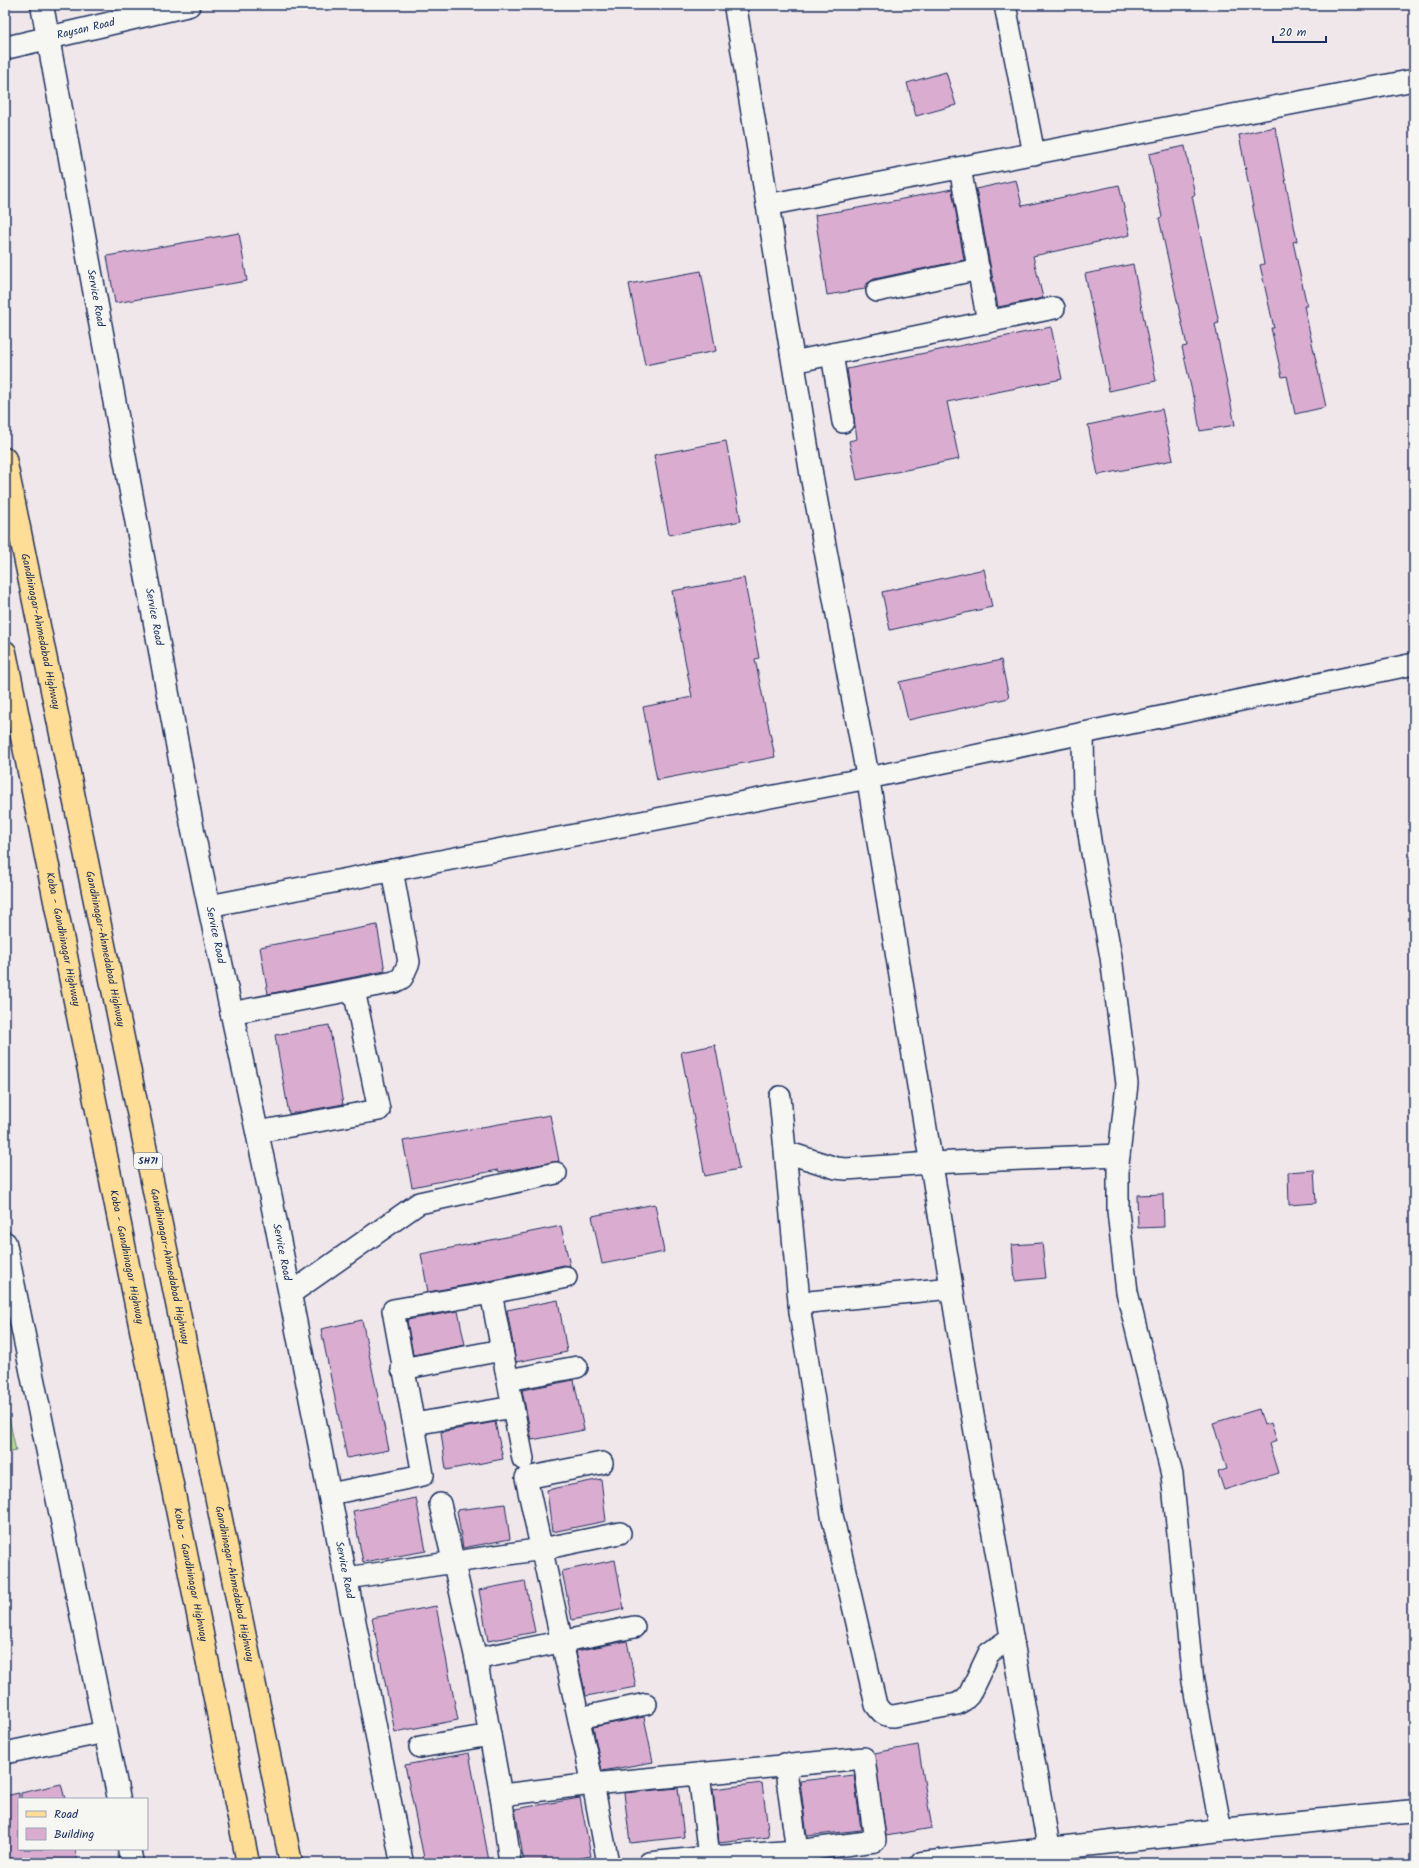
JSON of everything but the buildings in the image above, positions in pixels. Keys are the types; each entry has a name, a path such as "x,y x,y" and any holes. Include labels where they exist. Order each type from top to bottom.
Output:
{"main road":[{"name":"Gandhinagar-Ahmedabad Highway","path":"5,459 291,1863"},
{"name":"Koba - Gandhinagar Highway","path":"5,652 248,1863"}],"street":[{"name":"Service Road","path":"42,5 193,831 290,1294 402,1863"},
{"name":"Raysan Road","path":"5,48 189,5"},
{"path":"735,5 812,478 868,778 952,1288 1049,1849"},
{"path":"1005,5 1034,154"},
{"path":"767,205 1414,80"},
{"path":"960,168 988,322"},
{"path":"877,291 979,269"},
{"path":"793,362 1054,308"},
{"path":"832,354 843,422"},
{"path":"209,906 868,778 1414,664"},
{"path":"1083,733 1084,800 1111,957 1127,1084 1119,1155 1118,1211 1127,1292 1172,1475 1193,1682 1221,1830"},
{"path":"232,1013 394,982 402,978 407,970 409,962 392,870"},
{"path":"257,1132 379,1110 354,990"},
{"path":"780,1097 799,1303 832,1515 876,1705 886,1716 893,1716 957,1704 969,1695 989,1653 1012,1637"},
{"path":"786,1152 836,1168 846,1169 931,1163 1119,1155"},
{"path":"290,1294 419,1203 556,1173"},
{"path":"5,1243 10,1299 119,1798"},
{"path":"330,1494 423,1475 402,1369 393,1310 491,1293 566,1277"},
{"path":"799,1303 952,1288"},
{"path":"491,1293 523,1459"},
{"path":"402,1369 502,1350"},
{"path":"508,1380 577,1367"},
{"path":"414,1424 513,1407"},
{"path":"602,1463 526,1478 579,1718 608,1863"},
{"path":"440,1504 476,1659 501,1795 510,1863"},
{"path":"347,1578 542,1549 620,1533"},
{"path":"476,1659 634,1627"},
{"path":"579,1718 646,1704"},
{"path":"5,1753 105,1732"},
{"path":"420,1747 490,1735"},
{"path":"501,1795 785,1764 864,1758 875,1841 797,1851 649,1863"},
{"path":"785,1764 797,1851"},
{"path":"699,1774 709,1857"},
{"path":"922,1863 1221,1830 1414,1811"},
{"path":"129,1850 132,1863"}],"green space":[{"path":"5,1398 16,1451 5,1453"}]}
